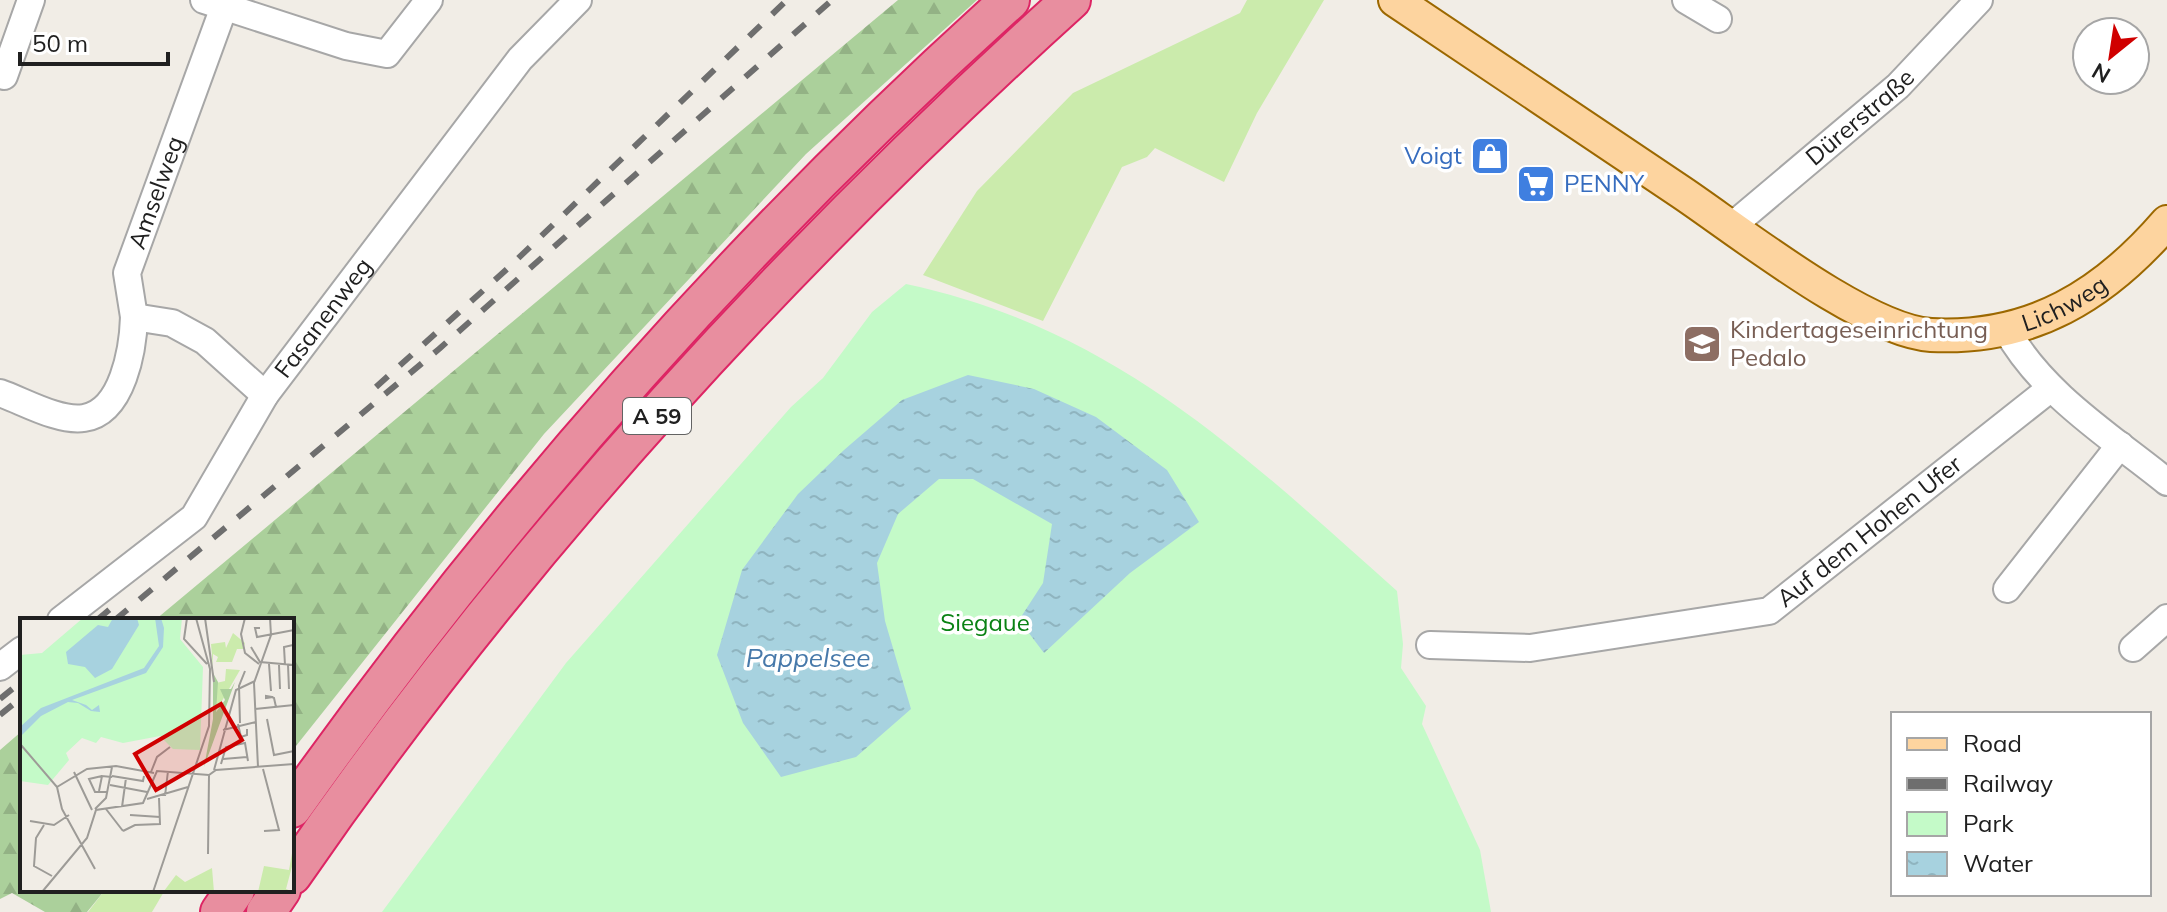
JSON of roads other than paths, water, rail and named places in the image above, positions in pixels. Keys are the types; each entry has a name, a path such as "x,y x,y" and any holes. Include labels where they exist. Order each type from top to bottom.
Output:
{"highway":[{"name":"A 59","path":"294,805 444,603 566,453 826,174 1010,0"},
{"name":"A 59","path":"294,872 474,629 612,465 854,206 1071,0"},
{"path":"220,912 234,892"},
{"path":"266,912 280,892"}],"main road":[{"path":"1395,0 1878,320 1930,335 2006,329"},
{"name":"Lichweg","path":"2006,329 2057,311 2107,283 2167,222"}],"street":[{"path":"214,4 346,46 387,54 429,0"},
{"name":"Fasanenweg","path":"64,618 194,517 265,395 520,59 578,0"},
{"path":"1686,0 1718,19"},
{"name":"Dürerstraße","path":"1732,226 1898,86 1979,0"},
{"path":"1,79 30,2"},
{"name":"Amselweg","path":"0,393 83,419 102,411 113,400 123,374 134,317 127,273 201,69 214,4"},
{"path":"134,317 172,323 205,341 265,395"},
{"name":"Lichweg","path":"2006,329 2023,359 2051,388 2167,482"},
{"name":"Auf dem Hohen Ufer","path":"1430,645 1530,648 1769,611 2051,388"},
{"path":"2007,589 2120,445"},
{"path":"2133,648 2167,618"},
{"path":"0,667 20,652"}],"water":[{"name":"Pappelsee","path":"968,375 1034,389 1096,417 1167,470 1199,522 1130,573 1044,653 1019,620 1043,583 1052,524 973,479 939,479 898,514 877,563 885,621 911,709 856,757 781,777 743,723 717,655 742,570 798,494 844,450 902,400"}],"railway":[{"path":"376,387 507,269 787,0"},
{"path":"117,618 439,349 832,0"},
{"path":"99,618 121,600"},
{"path":"0,699 20,683"},
{"path":"0,715 20,699"}],"place":[{"name":"Voigt","path":"1490,156"},
{"name":"PENNY","path":"1536,184"},
{"name":"Kindertageseinrichtung Pedalo","path":"1702,344"}],"park label":[{"name":"Siegaue","path":"985,623"}]}
